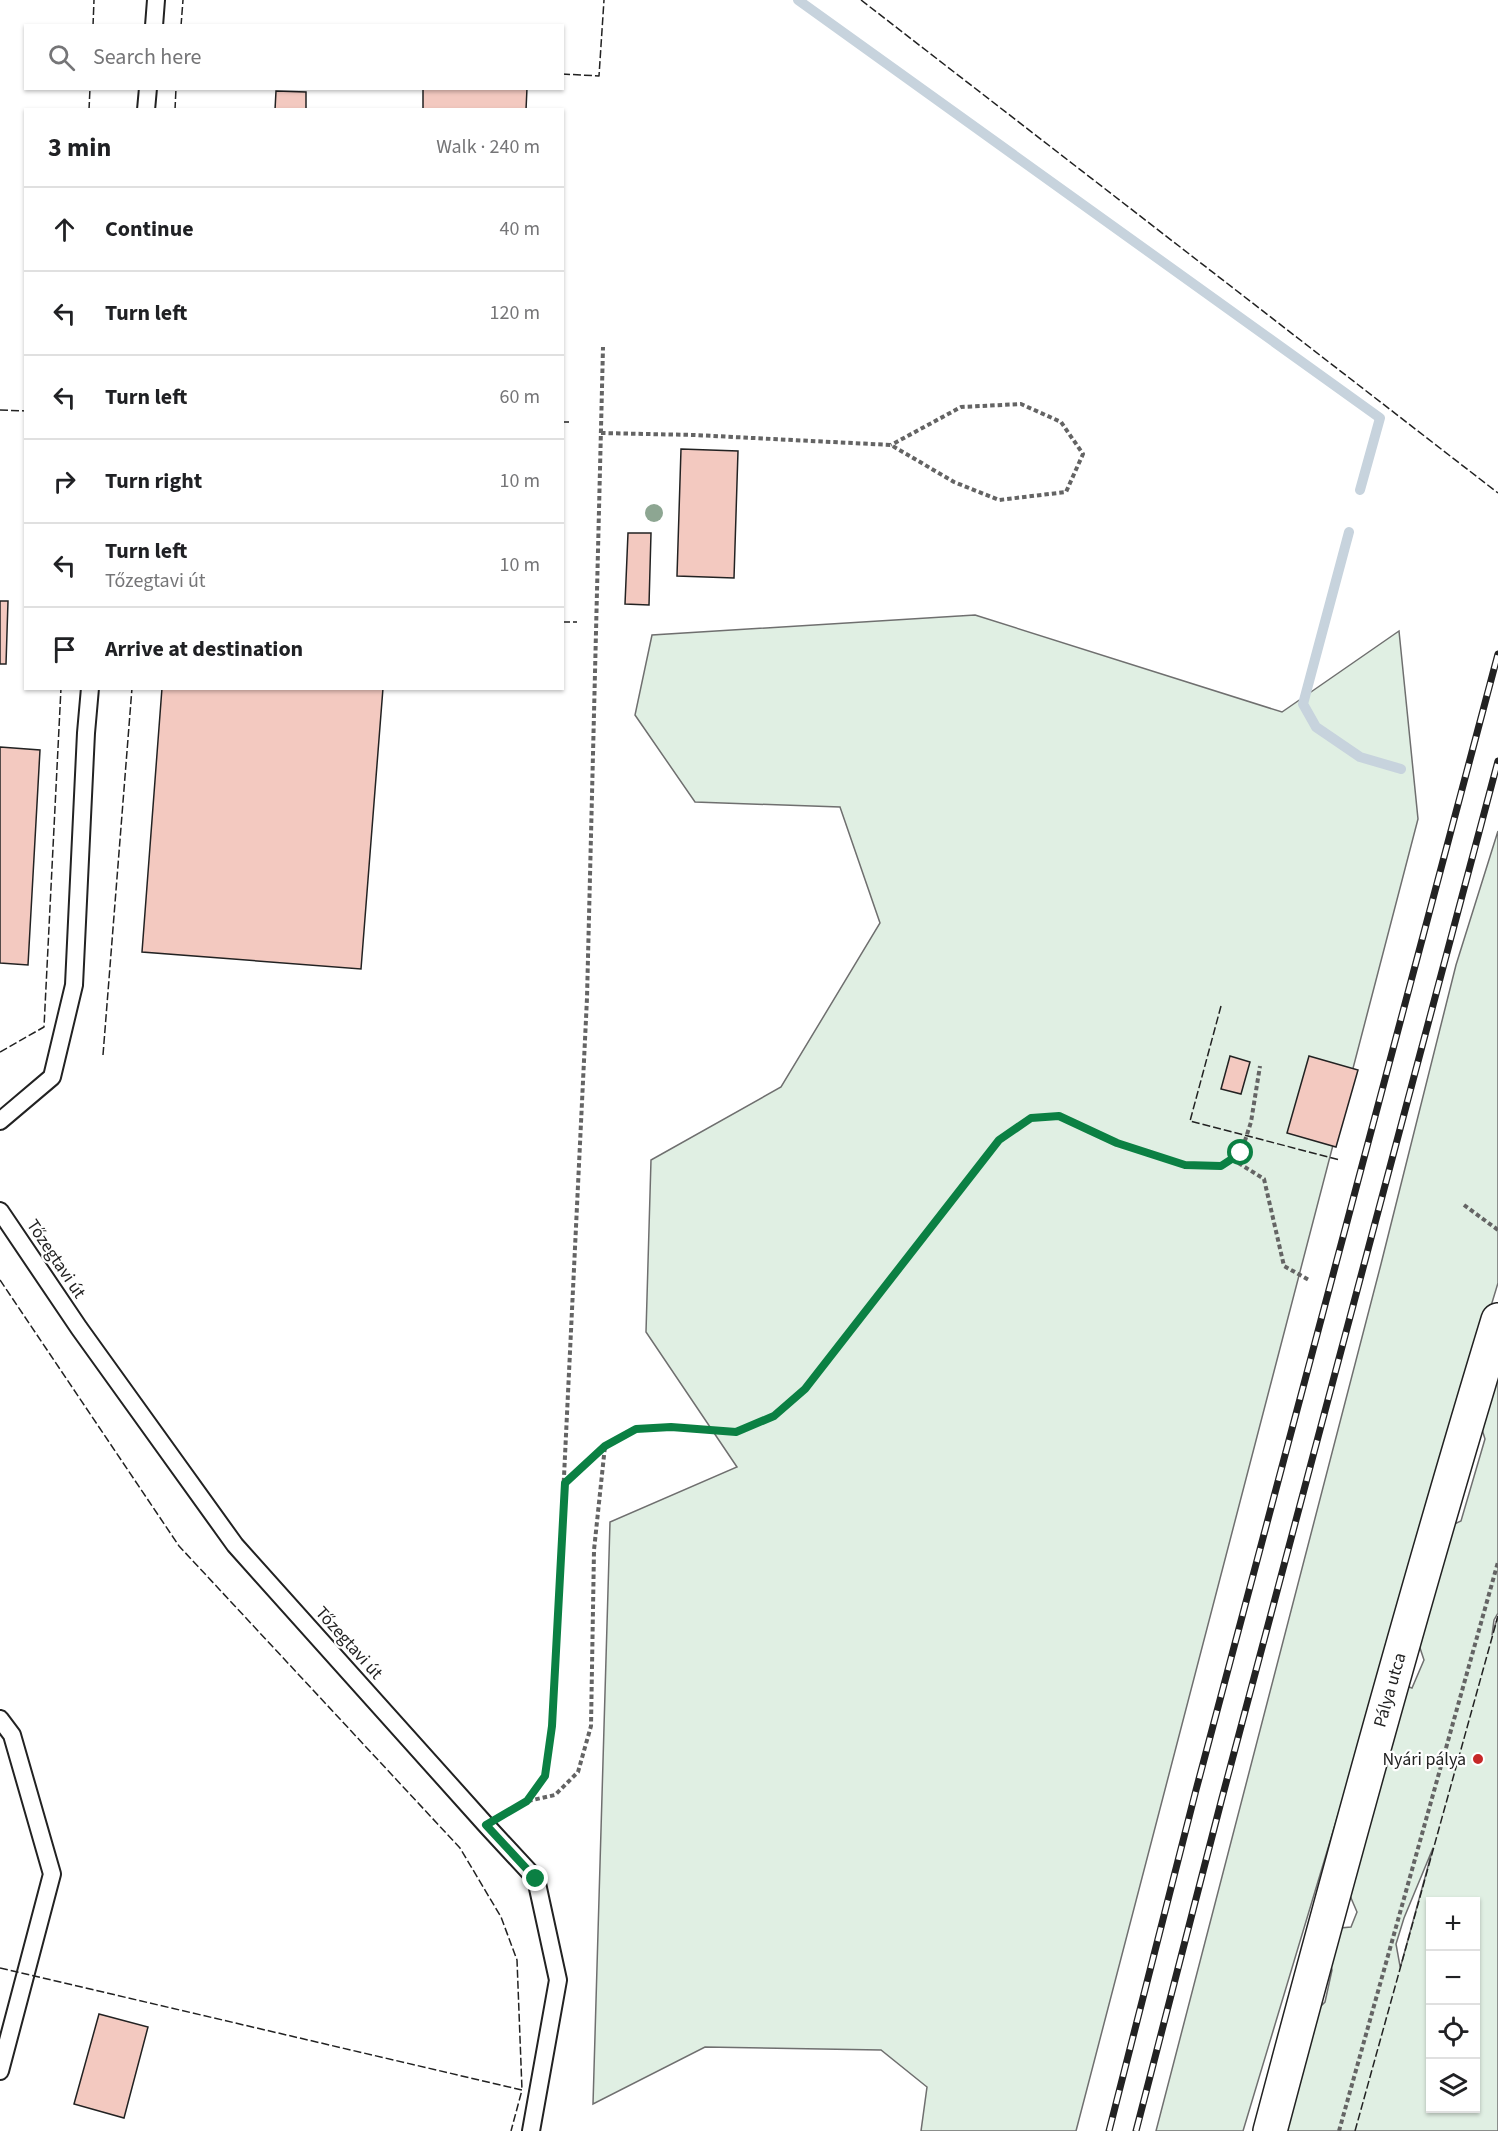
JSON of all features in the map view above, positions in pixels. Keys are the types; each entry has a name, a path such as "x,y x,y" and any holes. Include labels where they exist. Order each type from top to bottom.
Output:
{"street":[{"name":"Pálya utca","path":"1270,2131 1442,1505 1498,1320"}],"lane":[{"path":"154,24 156,0"},
{"path":"146,108 148,90"},
{"path":"0,1120 52,1077 74,986 90,690"},
{"name":"Tőzegtavi út","path":"0,1210 79,1328 235,1545 536,1879 558,1980 531,2131"},
{"path":"0,1719 12,1735 51,1874 0,2071"}],"path":[{"path":"527,1801 545,1776 552,1726 565,1483 587,998 603,346"},
{"path":"601,434 694,435 891,445 954,483 999,500 1066,492 1083,454 1061,422 1021,405 962,407 891,445"},
{"path":"565,1483 605,1446 636,1429 671,1427 736,1432 774,1416 805,1389 999,1140 1031,1118 1059,1116 1117,1143 1185,1165 1221,1166 1241,1153 1251,1122 1260,1066"},
{"path":"1232,1159 1264,1179 1284,1266 1309,1280"},
{"path":"1464,1205 1498,1230"},
{"path":"486,1825 527,1801 555,1795 578,1772 591,1726 594,1550 605,1446"},
{"path":"1339,2131 1498,1562"}],"green space":[{"path":"975,615 1282,712 1399,631 1418,819 1076,2131 921,2131 927,2087 881,2050 705,2047 593,2104 610,1522 737,1467 646,1332 651,1160 781,1087 880,923 840,807 695,802 635,715 652,635"},
{"path":"1498,831 1498,1283 1474,1362 1498,1305 1498,1613 1494,1620 1492,1635 1498,1616 1498,2131 1264,2131 1292,2033 1325,2002 1332,1970 1328,1955 1340,1928 1351,1927 1357,1912 1342,1877 1386,1679 1412,1688 1424,1660 1409,1615 1441,1530 1461,1521 1485,1439 1469,1379 1243,2131 1156,2131 1381,1264 1456,965","holes":["1433,1848 1401,1965 1396,1944 1404,1918"]}],"building":[{"path":"423,90 527,90 526,108 423,108"},
{"path":"276,91 306,92 306,108 275,108"},
{"path":"681,449 738,451 734,578 677,576"},
{"path":"628,533 651,533 649,605 625,604"},
{"path":"0,601 8,601 6,664 0,664"},
{"path":"162,690 383,690 361,969 142,952"},
{"path":"0,747 40,750 28,965 0,963"},
{"path":"1230,1056 1250,1062 1241,1094 1221,1089"},
{"path":"1309,1056 1358,1070 1336,1147 1287,1133"},
{"path":"99,2014 148,2027 124,2118 74,2104"}],"waterway":[{"path":"798,0 1380,418 1360,490"},
{"path":"1349,532 1303,704 1316,727 1360,757 1401,769"}],"railway":[{"path":"1109,2131 1196,1790 1498,654"},
{"path":"1136,2131 1222,1798 1498,761"}],"fence":[{"path":"93,24 94,0"},
{"path":"181,24 183,0"},
{"path":"564,74 599,76 604,0"},
{"path":"861,0 1498,493"},
{"path":"89,108 90,90"},
{"path":"175,108 176,90"},
{"path":"0,410 24,411"},
{"path":"564,422 569,422"},
{"path":"564,622 577,622"},
{"path":"0,1052 44,1027 61,690"},
{"path":"103,1055 132,690"},
{"path":"1221,1006 1190,1121 1340,1160"},
{"path":"0,1280 179,1546 460,1848 501,1917 517,1960 522,2090"},
{"path":"1355,2131 1498,1616"},
{"path":"0,1968 522,2090 511,2131"}],"place":[{"name":"Nyári pálya","path":"1478,1759"}],"route":[{"path":"536,1879 486,1825 527,1801 545,1776 552,1726 565,1483 605,1446 636,1429 671,1427 736,1432 774,1416 805,1389 999,1140 1031,1118 1059,1116 1117,1143 1185,1165 1221,1166 1241,1153"}]}
